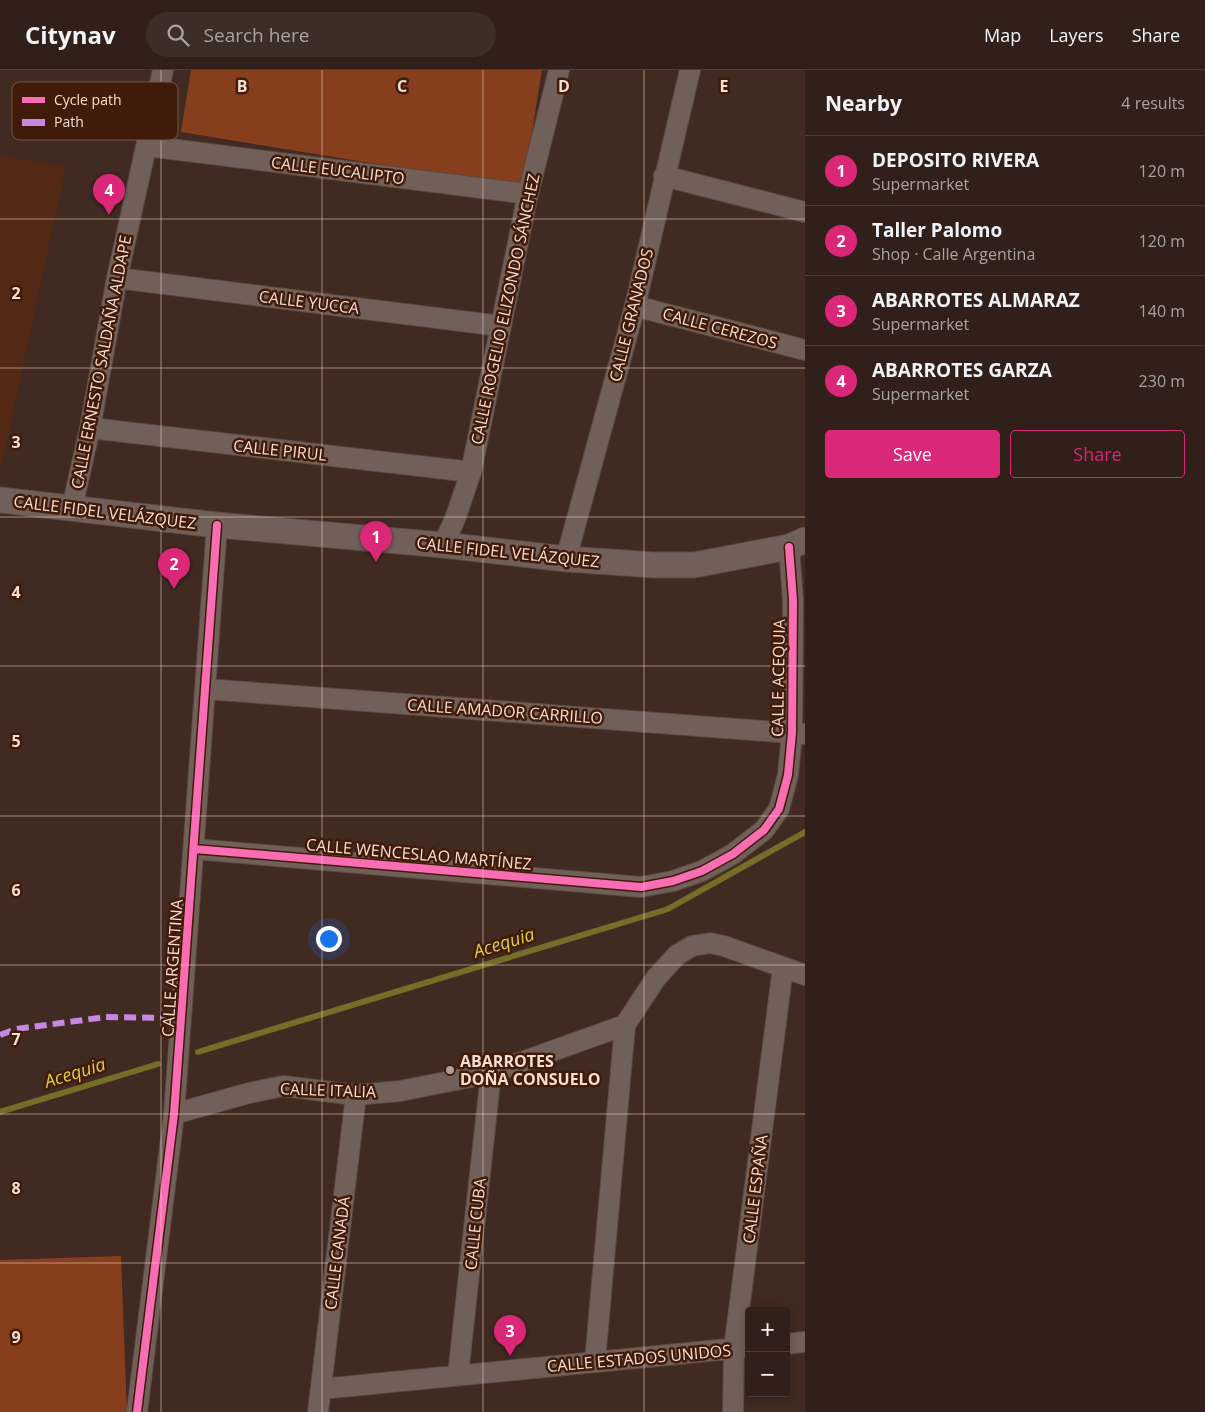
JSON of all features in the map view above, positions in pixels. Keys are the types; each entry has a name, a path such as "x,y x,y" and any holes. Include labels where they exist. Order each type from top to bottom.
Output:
{"street":[{"name":"CALLE ROGELIO ELIZONDO SÁNCHEZ","path":"443,545 455,519 471,472 528,194 558,70"},
{"name":"CALLE GRANADOS","path":"566,559 635,306 690,70"},
{"name":"CALLE ERNESTO SALDAÑA ALDAPE","path":"72,508 90,428 117,278 148,140"},
{"name":"CALLE EUCALIPTO","path":"147,146 528,194"},
{"path":"664,176 805,212"},
{"name":"CALLE YUCCA","path":"117,278 501,326"},
{"name":"CALLE CEREZOS","path":"635,306 805,350"},
{"name":"CALLE PIRUL","path":"90,428 471,472"},
{"name":"CALLE FIDEL VELÁZQUEZ","path":"0,500 217,525 443,545 566,559 655,565 694,565 797,544"},
{"name":"CALLE ARGENTINA","path":"137,1412 174,1114 217,525"},
{"name":"CALLE ACEQUIA","path":"779,809 798,733 793,600 797,544"},
{"name":"CALLE AMADOR CARRILLO","path":"205,689 798,733"},
{"name":"CALLE WENCESLAO MARTÍNEZ","path":"194,849 641,888 673,881 702,871 734,854 764,830 779,809"},
{"path":"596,1362 625,1025 656,978 677,955 692,946 710,943 724,946 805,976"},
{"name":"CALLE ESPAÑA","path":"733,1412 783,967"},
{"name":"CALLE ITALIA","path":"174,1114 249,1092 283,1086 356,1095 400,1091 491,1073 625,1025"},
{"name":"CALLE CUBA","path":"458,1375 491,1073"},
{"name":"CALLE CANADÁ","path":"318,1412 356,1095"},
{"path":"790,1344 805,1342"},
{"name":"CALLE ESTADOS UNIDOS","path":"320,1389 741,1348"}],"shaded area":[{"path":"191,70 542,70 523,188 181,132"},
{"path":"0,155 66,167 0,472"},
{"path":"121,1256 127,1412 0,1412 0,1260"}],"waterway":[{"name":"Acequia","path":"198,1052 668,909 805,832"},
{"name":"Acequia","path":"0,1112 158,1064"}],"marked path":[{"path":"0,1035 16,1029 106,1017 182,1018"}],"cycle path":[{"path":"137,1412 174,1114 217,525"},
{"path":"194,849 641,887 673,881 702,871 733,854 764,830 779,809 788,775 792,733 793,600 789,547"}],"place":[{"name":"ABARROTES GARZA","path":"109,215"},
{"name":"DEPOSITO RIVERA","path":"376,562"},
{"name":"Taller Palomo","path":"174,589"},
{"name":"ABARROTES DOÑA CONSUELO","path":"450,1070"},
{"name":"ABARROTES ALMARAZ","path":"510,1356"}]}
